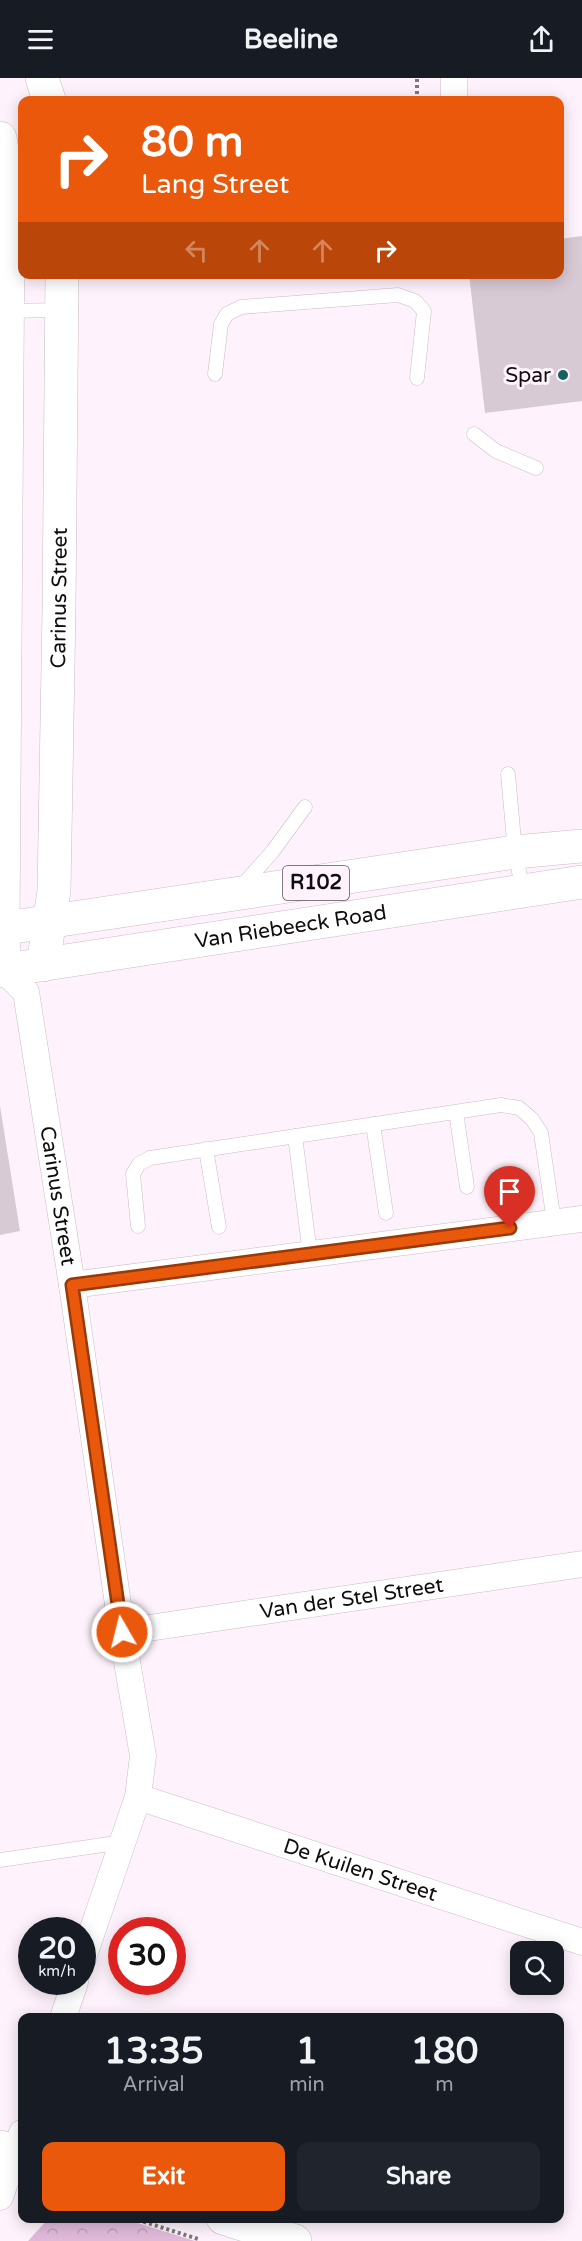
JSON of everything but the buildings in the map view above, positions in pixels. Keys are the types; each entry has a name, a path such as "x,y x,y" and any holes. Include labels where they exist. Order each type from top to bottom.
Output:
{"street":[{"path":"42,78 48,96"},
{"path":"454,78 454,96"},
{"path":"0,138 5,168 7,219 4,311 2,929 10,978"},
{"name":"Carinus Street","path":"43,965 54,891 60,609 62,279"},
{"name":"Van Riebeeck Road","path":"2,929 515,852 582,846"},
{"name":"Van Riebeeck Road","path":"10,978 43,965 582,882"},
{"name":"Carinus Street","path":"10,978 72,1285 122,1632 143,1756 138,1797 96,1920"},
{"path":"72,1285 582,1219"},
{"name":"Van der Stel Street","path":"122,1632 582,1564"},
{"name":"De Kuilen Street","path":"138,1797 582,1942"},
{"path":"65,2013 71,1995"},
{"path":"0,2197 15,2147"},
{"path":"239,2223 295,2241"}],"lane":[{"path":"215,374 221,324 227,314 241,307 398,295 415,301 424,311 417,378"},
{"path":"4,311 62,310"},
{"path":"474,434 496,451 536,468"},
{"path":"508,774 515,852 523,891"},
{"path":"233,895 273,851 305,807"},
{"path":"138,1226 133,1174 139,1164 150,1158 501,1105 519,1108 532,1119 541,1133 554,1222"},
{"path":"456,1112 467,1187"},
{"path":"373,1124 386,1213"},
{"path":"295,1136 310,1254"},
{"path":"206,1149 219,1227"},
{"path":"0,1860 123,1842"}],"path":[{"path":"417,78 417,96"},
{"path":"148,2223 204,2241"}],"green space":[{"path":"44,2223 138,2223 195,2241 28,2241"}],"place":[{"name":"Spar","path":"563,375"}],"route":[{"path":"122,1632 72,1285 510,1228"}]}
